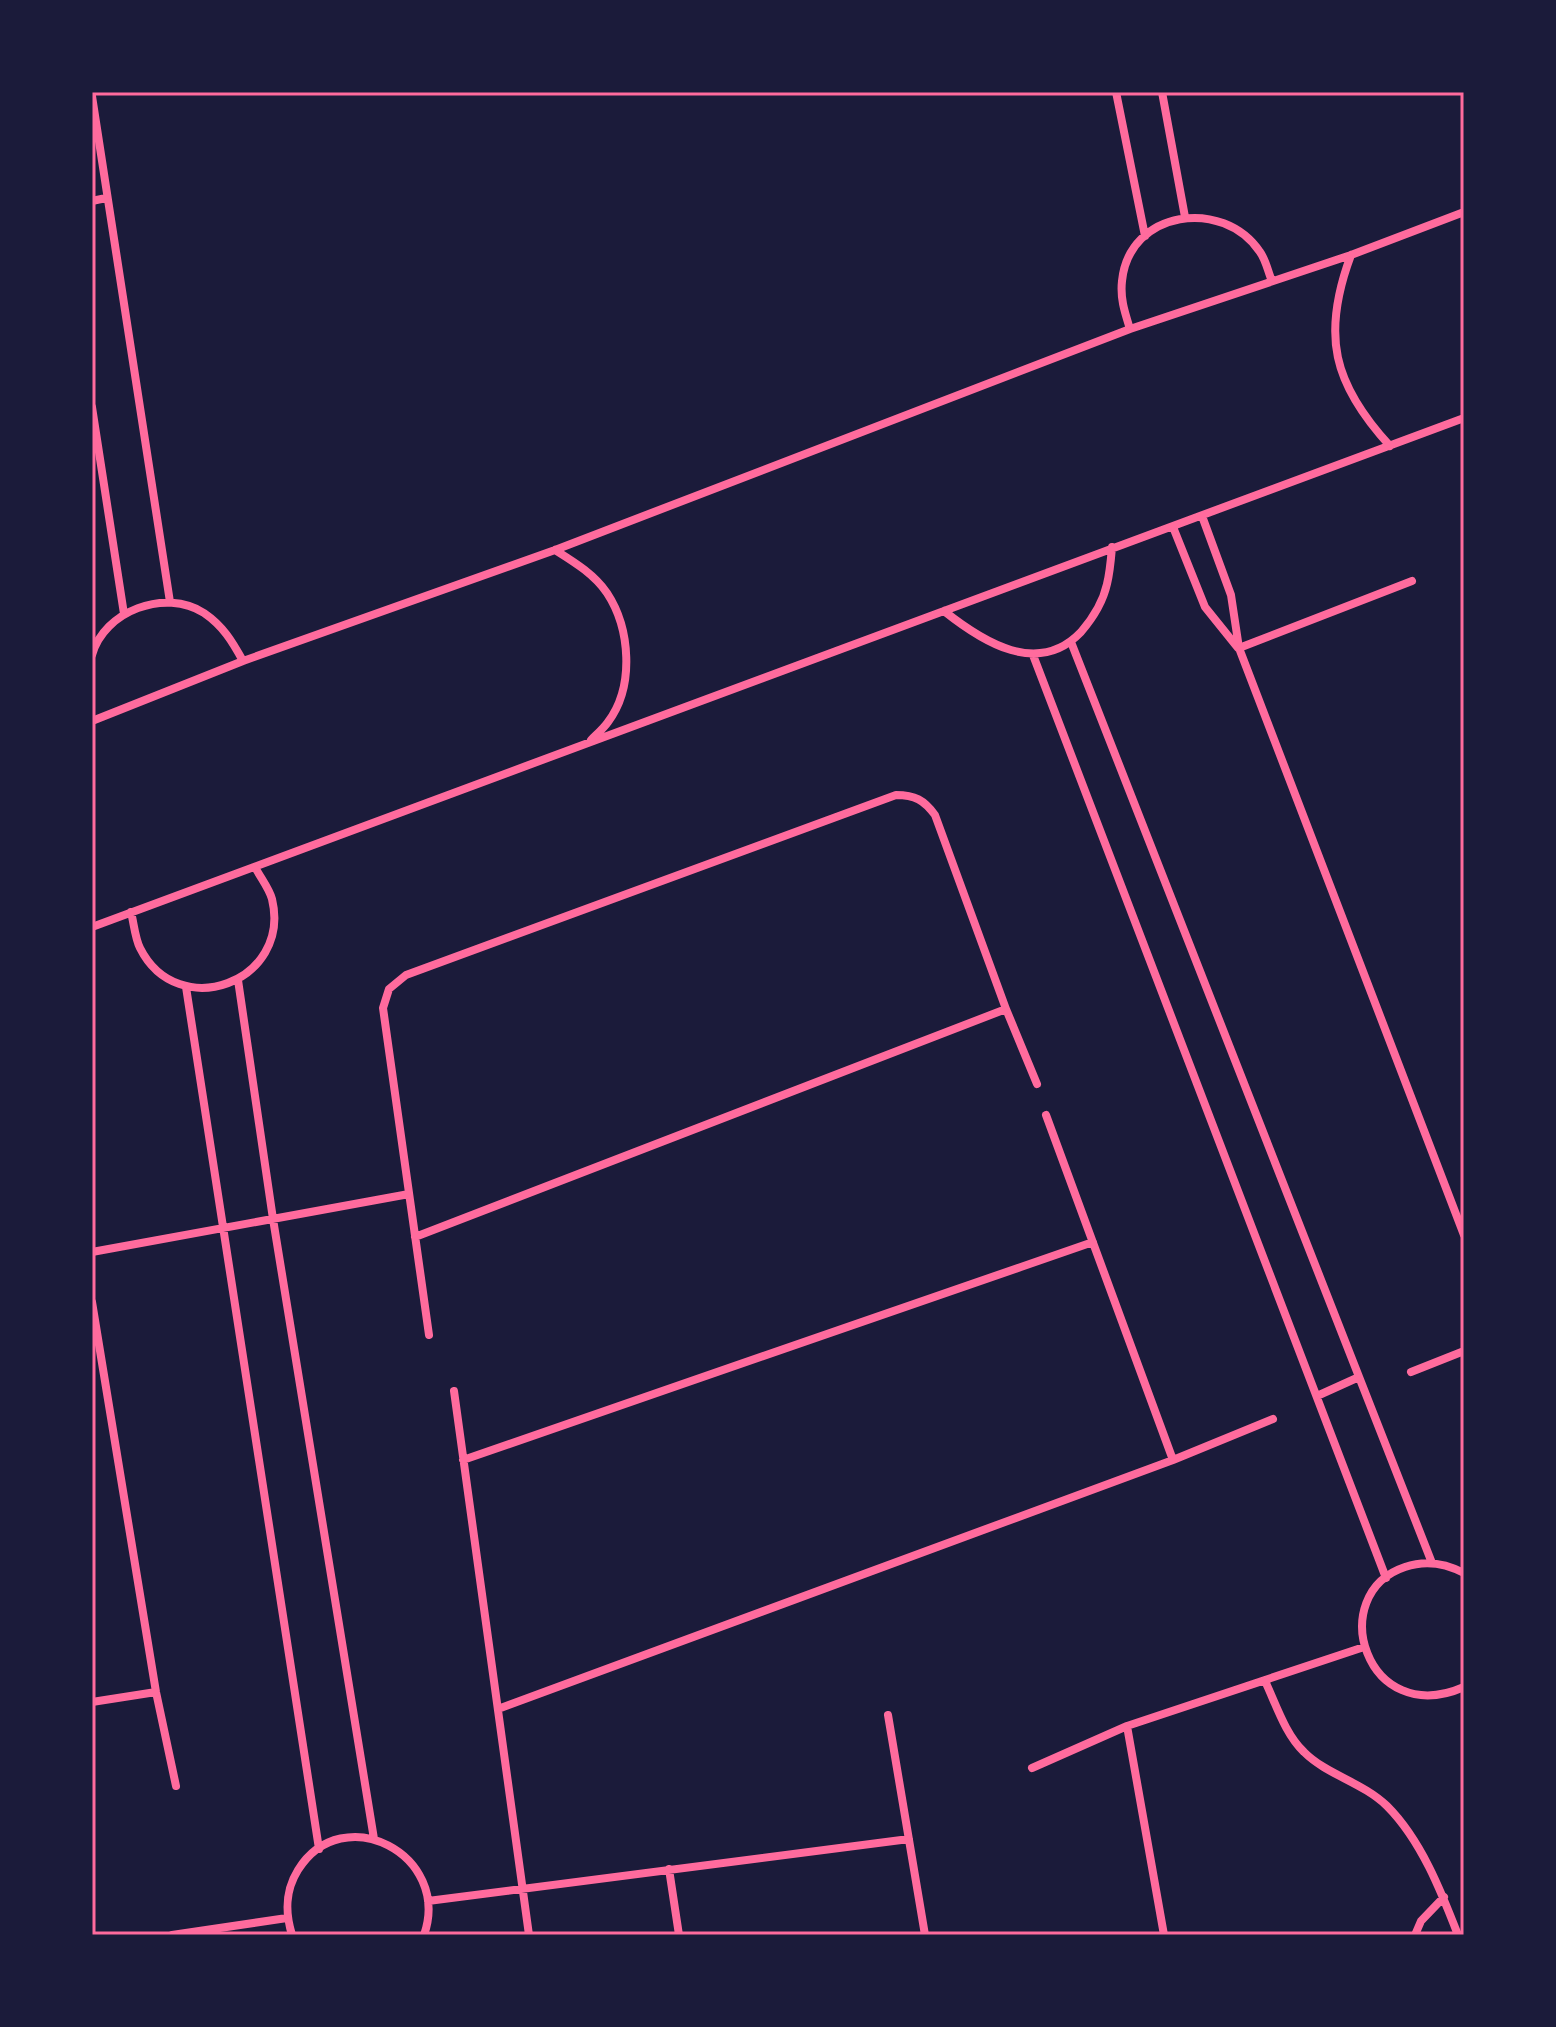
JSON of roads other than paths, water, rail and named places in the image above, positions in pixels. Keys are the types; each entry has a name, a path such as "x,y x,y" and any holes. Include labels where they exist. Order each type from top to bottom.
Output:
{"street":[{"path":"1116,92 1145,236"},
{"path":"1162,92 1185,217"},
{"path":"92,96 170,602"},
{"path":"92,201 106,198"},
{"path":"93,717 555,550 1130,329 1351,255 1464,212"},
{"path":"1130,329 1122,305 1122,279 1129,256 1145,236 1164,223 1185,217 1214,218 1241,231 1261,253 1272,281"},
{"path":"1351,255 1338,288 1334,322 1337,357 1348,391 1367,420 1390,446"},
{"path":"92,407 124,614"},
{"path":"92,927 1464,418"},
{"path":"1202,516 1231,595 1239,648 1464,1235"},
{"path":"1173,527 1205,607 1239,648"},
{"path":"944,611 993,643 1033,655 1053,650 1071,642 1093,618 1107,584 1112,547"},
{"path":"555,550 583,568 606,592 621,622 627,655 623,689 610,720 588,743"},
{"path":"1239,648 1412,581"},
{"path":"92,655 96,642 124,614 146,604 170,602 201,611 219,625 227,632 243,661"},
{"path":"1071,642 1432,1563"},
{"path":"1033,655 1386,1578"},
{"path":"429,1335 383,1008 389,989 396,981 896,795 910,795 919,799 935,815 1037,1084"},
{"path":"131,912 140,948 159,973 186,987 213,988 238,980 262,959 275,929 272,897 255,867"},
{"path":"238,980 273,1219 374,1839"},
{"path":"186,987 319,1849"},
{"path":"415,1237 1006,1009"},
{"path":"1046,1115 1173,1460"},
{"path":"92,1252 409,1194"},
{"path":"463,1460 1093,1242"},
{"path":"92,1302 156,1692 176,1786"},
{"path":"1411,1372 1464,1351"},
{"path":"1317,1396 1359,1377"},
{"path":"454,1391 529,1935"},
{"path":"498,1709 1173,1460 1273,1419"},
{"path":"1464,1573 1453,1567 1432,1563 1400,1569 1373,1592 1365,1609 1362,1628 1364,1647 1373,1667 1387,1682 1405,1693 1426,1697 1447,1695 1464,1687"},
{"path":"1032,1768 1127,1726 1364,1647"},
{"path":"1265,1681 1287,1729 1304,1752 1328,1769 1368,1789 1389,1807 1412,1838 1444,1897 1458,1935"},
{"path":"92,1702 156,1692"},
{"path":"888,1715 925,1935"},
{"path":"1127,1726 1164,1935"},
{"path":"292,1935 287,1918 287,1898 293,1878 304,1861 319,1849 337,1840 355,1837 374,1839 394,1847 411,1861 423,1879 428,1901 428,1923 424,1935"},
{"path":"428,1901 909,1839"},
{"path":"669,1869 679,1935"},
{"path":"1415,1935 1421,1921 1444,1897"},
{"path":"172,1935 287,1918"}]}
